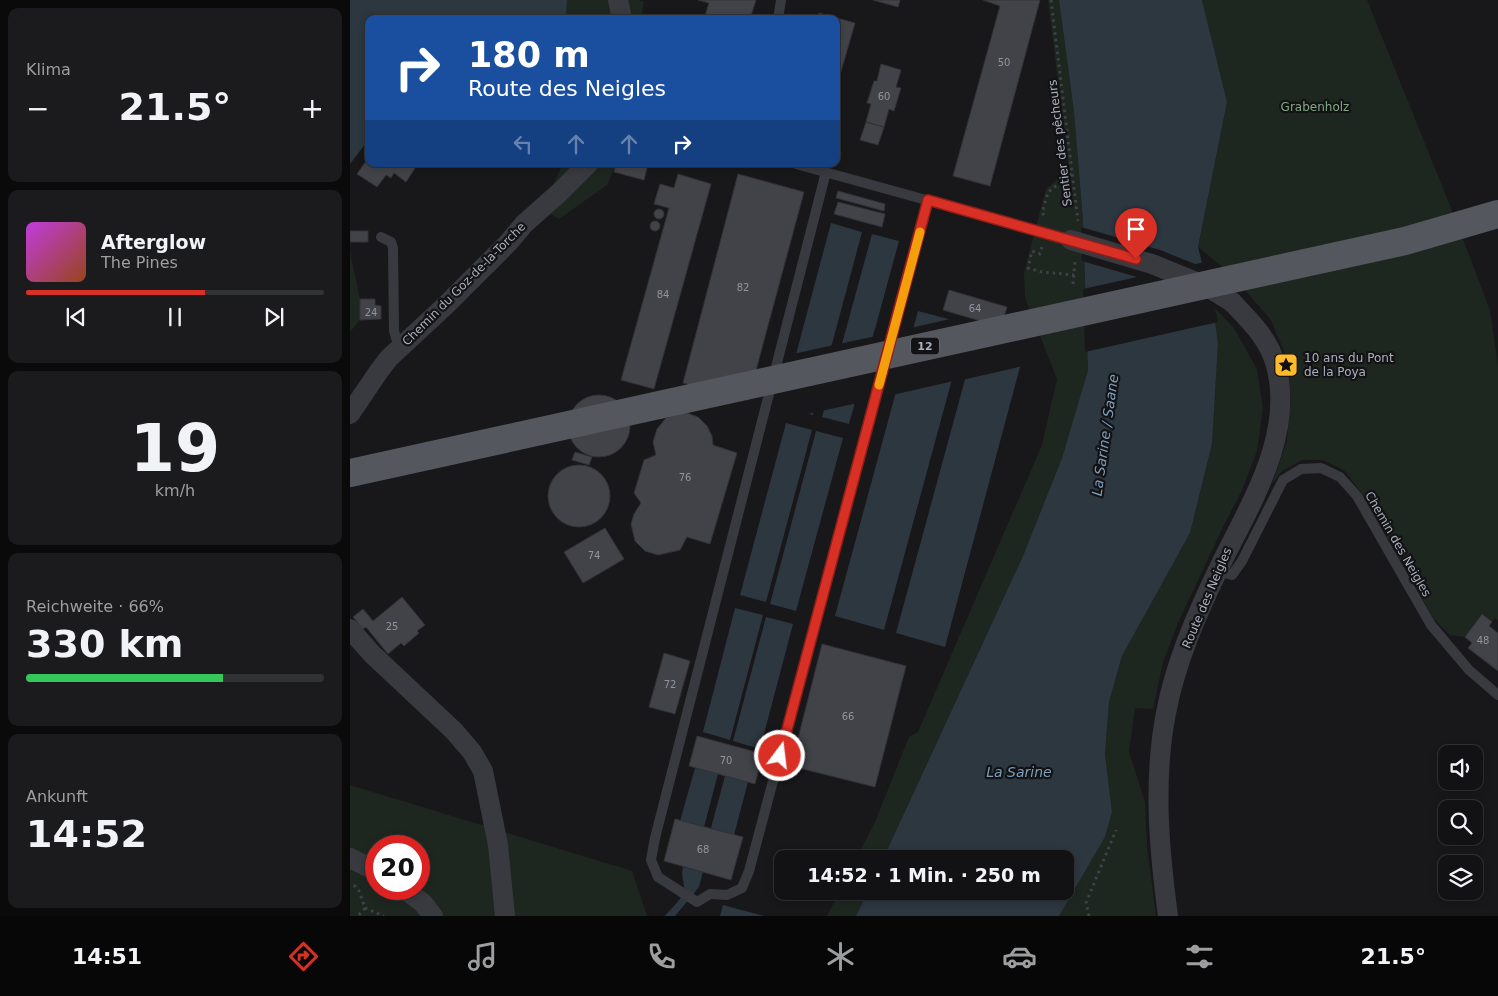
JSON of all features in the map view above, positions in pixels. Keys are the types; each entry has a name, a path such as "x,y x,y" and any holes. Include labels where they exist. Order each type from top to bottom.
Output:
{"main road":[{"name":"12","path":"350,473 1405,241 1498,214"}],"street":[{"path":"618,0 621,15"},
{"name":"Chemin du Goz-de-la-Torche","path":"350,414 378,371 460,291 524,224 585,167"},
{"name":"Route des Neigles","path":"1075,241 1152,264 1206,286 1232,302 1260,331 1275,363 1279,382 1280,412 1276,438 1260,484 1217,571 1187,643 1166,713 1160,766 1158,819 1168,916"},
{"path":"350,629 372,654 454,732 472,752 483,771 498,845 505,916"},
{"path":"350,858 365,866"},
{"path":"419,900 433,916"}],"lane":[{"path":"779,15 782,0"},
{"path":"807,167 1075,241"},
{"path":"826,172 655,838 651,860 658,877 697,902 710,894 727,895 742,888 749,871 928,200"},
{"path":"382,237 391,242 393,248 394,331 397,341 402,347"},
{"name":"Chemin des Neigles","path":"1217,571 1232,575 1242,561 1283,480 1301,469 1321,468 1340,477 1356,496 1431,625 1469,670 1498,695"}],"path":[{"name":"Sentier des pêcheurs","path":"1051,0 1073,173 1075,241 1073,284"},
{"path":"1046,234 1049,223 1042,213 1048,192 1073,173"},
{"path":"1032,251 1028,268 1042,272 1074,275"},
{"path":"1089,916 1086,902 1116,830"},
{"path":"350,880 359,891 366,908 384,916"},
{"path":"358,916 366,908"}],"green space":[{"path":"567,0 638,0 644,2 642,15 566,15"},
{"path":"1048,0 1059,0 1074,112 1083,221 1088,370 1062,458 1023,556 887,850 861,850 875,822 909,737 918,732 1042,445 1057,379 1025,298 1024,273 1046,189 1069,170"},
{"name":"Grabenholz","path":"1202,0 1367,0 1490,310 1498,366 1498,620 1495,618 1492,622 1481,614 1465,637 1450,635 1434,619 1360,491 1344,470 1323,460 1302,460 1282,471 1272,484 1287,441 1291,398 1288,361 1271,320 1230,273 1198,247 1227,102"},
{"path":"562,167 615,167 607,185 559,219 542,208"},
{"path":"350,252 360,299 360,320 350,332"},
{"path":"1213,306 1234,328 1257,369 1263,408 1257,451 1242,490 1178,623 1163,662 1153,709 1135,708 1129,752 1145,802 1147,846 1156,916 1059,916 1068,900 1074,900 1074,890 1105,837 1112,812 1105,754 1109,702 1122,656 1190,533 1212,444 1218,344"},
{"path":"350,785 632,871 647,916 350,916"},
{"path":"835,900 864,900 856,916 827,916"}],"water":[{"path":"350,0 567,0 566,15 365,15 365,144 350,164"},
{"name":"La Sarine","path":"1059,0 1202,0 1227,102 1198,247 1213,306 1218,344 1212,444 1190,533 1122,656 1109,702 1105,754 1112,812 1105,837 1074,890 1074,850 887,850 1023,556 1062,458 1088,370 1083,221 1074,112"},
{"path":"831,223 862,232 813,415 782,407"},
{"path":"872,234 899,241 849,424 822,417"},
{"path":"918,311 967,324 884,630 835,616"},
{"path":"979,328 1027,341 945,647 896,633"},
{"path":"786,423 812,430 766,602 740,595"},
{"path":"816,431 843,438 796,611 770,604"},
{"path":"735,608 763,615 730,740 703,732"},
{"path":"766,617 793,624 760,749 733,741"},
{"path":"695,768 718,774 704,827 680,821"},
{"path":"725,776 748,782 734,835 711,828"},
{"path":"683,867 703,872 699,887 675,916 665,916 683,894"},
{"name":"La Sarine","path":"864,900 1068,900 1059,916 856,916"},
{"path":"723,905 764,916 720,916"}],"pier":[{"path":"1081,227 1160,250 1195,264 1205,262 1218,322 1085,352 1083,289 1137,277 1082,261"},
{"path":"954,318 969,324 954,381 892,395 911,328"},
{"path":"979,326 1029,339 1023,366 962,380 976,327"},
{"path":"876,336 858,403 821,411 839,344"},
{"path":"834,345 816,412 804,415 780,408 793,354"}],"building":[{"path":"698,0 756,0 751,15 705,15 709,3"},
{"path":"873,0 900,0 898,7"},
{"path":"983,0 1040,0 990,186 953,176 1000,6"},
{"path":"840,19 855,23 840,75"},
{"path":"881,64 901,70 896,87 901,88 894,111 889,109 884,127 866,122 871,104 867,103 874,81 877,81"},
{"path":"866,122 884,127 878,145 860,140"},
{"path":"365,163 365,167 416,167 406,182 394,173 391,178 386,175 377,187 357,174"},
{"path":"615,167 647,167 644,180 614,172"},
{"path":"678,174 711,184 654,389 621,380 669,208 654,204 660,184 674,188"},
{"path":"738,174 804,192 748,400 683,383"},
{"path":"838,191 885,204 884,211 836,198"},
{"path":"838,202 885,214 882,227 834,214"},
{"path":"657,209 661,209 664,214 663,218 657,219 654,216 654,212"},
{"path":"653,221 657,221 660,226 659,230 653,231 650,228 650,224"},
{"path":"350,231 368,231 368,242 350,242"},
{"path":"949,290 1007,307 1001,327 943,310"},
{"path":"360,299 375,299 375,305 381,306 381,319 360,320"},
{"path":"599,395 611,397 621,404 628,414 630,426 628,438 621,448 611,455 599,457 587,455 577,448 570,438 568,426 570,414 577,404 587,397"},
{"path":"687,413 698,417 707,426 712,436 713,445 737,453 710,544 687,537 680,550 658,555 645,551 635,541 631,524 634,514 641,503 634,493 644,460 656,455 653,442 657,429 666,418"},
{"path":"575,452 592,457 589,465 572,460"},
{"path":"573,465 585,465 601,474 608,484 610,496 608,508 601,518 585,527 573,527 562,522 553,513 548,502 548,490 553,479 562,470"},
{"path":"605,528 624,559 583,583 564,552"},
{"path":"402,597 425,625 404,646 401,643 388,654 366,627 363,629 353,617 363,609 373,621"},
{"path":"1482,614 1492,622 1489,626 1498,633 1498,671 1468,648 1472,643 1465,637"},
{"path":"822,644 906,666 875,787 791,766"},
{"path":"664,653 690,661 675,714 649,707"},
{"path":"697,736 763,754 755,784 689,766"},
{"path":"675,819 743,837 731,880 664,861"}],"slow traffic":[{"path":"879,385 920,232"}],"place":[{"name":"10 ans du Pont de la Poya","path":"1286,365"}],"route":[{"path":"780,756 928,200 1136,259"}],"water label":[{"name":"La Sarine / Saane","path":"1105,435"}]}
